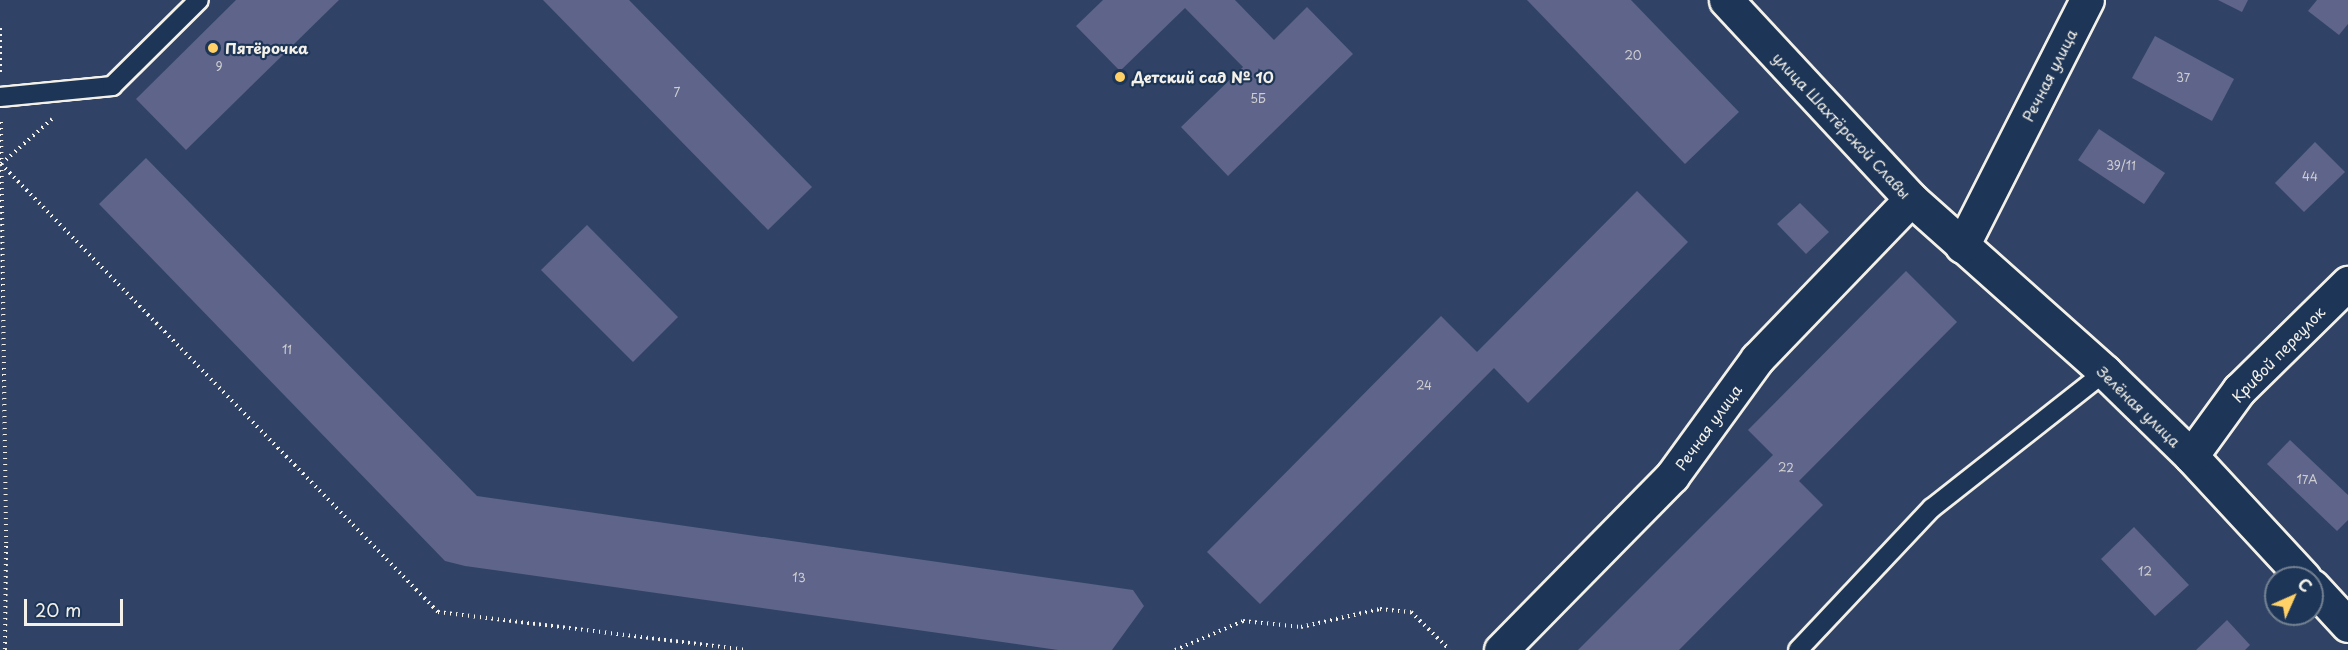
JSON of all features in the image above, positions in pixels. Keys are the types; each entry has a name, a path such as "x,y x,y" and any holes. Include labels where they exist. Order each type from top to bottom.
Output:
{"street":[{"name":"улица Шахтёрской Славы","path":"1726,0 1911,199 1962,246"},
{"name":"Речная улица","path":"1962,246 2087,0"},
{"name":"Речная улица","path":"1501,650 1672,476 1757,359 1911,199"},
{"name":"Зелёная улица","path":"1962,246 2105,372 2191,456 2293,566"},
{"name":"Кривой переулок","path":"2191,456 2240,390 2348,283"},
{"path":"2324,599 2348,625"}],"lane":[{"path":"0,97 112,86 199,0"},
{"path":"1798,650 1932,508 2105,372"}],"path":[{"path":"0,28 6,546 5,650"},
{"path":"1,164 55,117"},
{"path":"1,164 438,612 747,650"},
{"path":"1175,650 1243,621 1301,627 1380,609 1412,612 1450,650"}],"building":[{"path":"236,0 339,0 186,150 136,99"},
{"path":"543,0 629,0 812,187 768,230"},
{"name":"Детский сад № 10","path":"1103,0 1235,0 1274,40 1307,7 1353,54 1228,176 1181,127 1243,67 1185,8 1120,71 1076,26"},
{"path":"1527,0 1631,0 1739,112 1685,164"},
{"path":"2218,0 2248,0 2242,12"},
{"path":"2317,0 2348,0 2348,24 2339,35 2308,11"},
{"path":"2155,36 2234,79 2212,121 2132,78"},
{"path":"2099,129 2165,173 2144,204 2078,160"},
{"path":"2315,142 2345,172 2304,212 2275,183"},
{"path":"146,158 477,496 1133,590 1144,606 1112,650 1058,650 465,566 445,561 99,204"},
{"path":"1637,191 1688,242 1528,403 1494,368 1260,604 1207,552 1441,316 1477,352"},
{"path":"1800,203 1829,232 1806,254 1777,224"},
{"path":"587,225 678,317 633,362 541,270"},
{"path":"1906,271 1957,322 1799,481 1823,505 1679,650 1578,650 1773,455 1748,430"},
{"path":"2290,440 2348,495 2348,520 2337,531 2267,464"},
{"path":"2134,527 2189,585 2155,616 2101,559"},
{"path":"2227,620 2250,645 2245,650 2196,650"}],"place":[{"name":"Пятёрочка","path":"213,48"},
{"name":"Детский сад № 10","path":"1120,77"}]}
